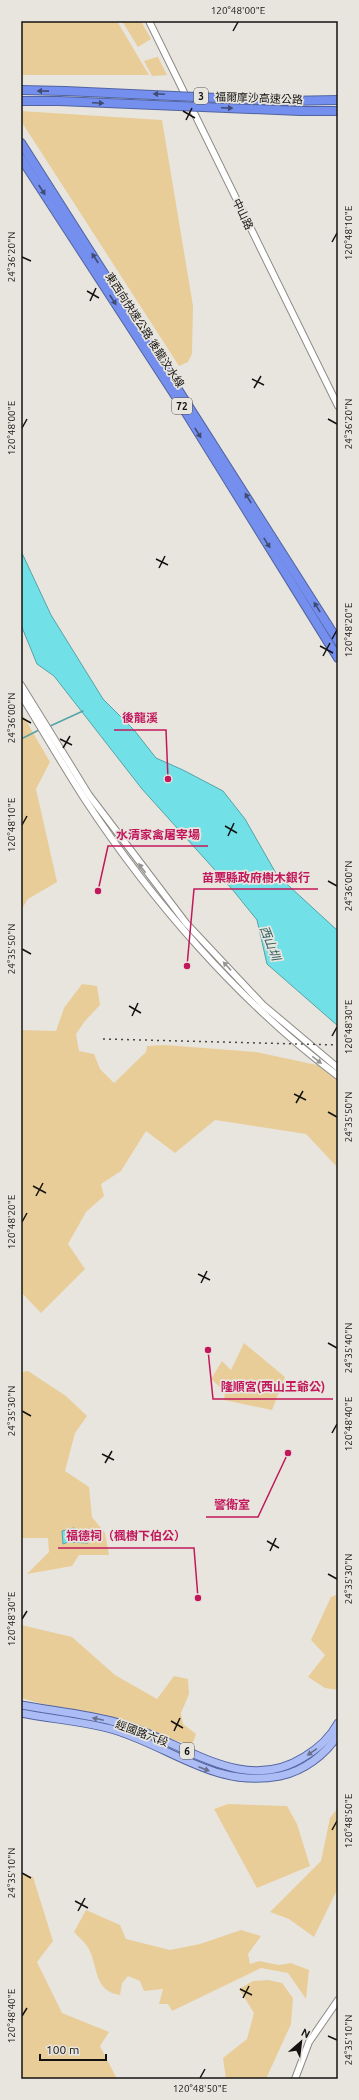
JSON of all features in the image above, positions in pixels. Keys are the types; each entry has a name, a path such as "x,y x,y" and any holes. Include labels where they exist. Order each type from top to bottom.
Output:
{"highway":[{"name":"福爾摩沙高速公路","path":"21,90 283,101 338,100"},
{"name":"福爾摩沙高速公路","path":"21,101 59,101 300,111 338,110"},
{"name":"東西向快速公路 後龍汶水線","path":"21,143 338,641"},
{"name":"東西向快速公路 後龍汶水線","path":"21,158 180,403 338,658"}],"main road":[{"name":"經國路六段","path":"21,1705 72,1713 120,1723 147,1733 222,1766 262,1771 296,1764 315,1751 331,1736 338,1723"},
{"name":"經國路六段","path":"21,1713 104,1728 144,1740 207,1771 242,1779 282,1776 298,1771 320,1756 338,1735"},
{"path":"144,1740 147,1733"}],"street":[{"name":"中山路","path":"149,21 338,406"},
{"path":"21,685 89,795 135,858 186,923 263,1005 338,1068"},
{"path":"21,695 84,798 141,878 211,959 260,1009 308,1053 338,1076"},
{"path":"295,2079 309,2042 338,2000"}],"shaded area":[{"path":"21,21 117,21 149,75 21,75"},
{"path":"122,21 141,21 151,39 138,47"},
{"path":"158,57 167,75 152,76 144,61"},
{"path":"21,111 162,120 193,306 192,354 188,362 179,366 21,121"},
{"path":"21,712 50,762 36,789 57,882 28,899 21,910"},
{"path":"82,984 97,986 100,1005 85,1021 76,1034 79,1051 94,1054 100,1069 114,1083 146,1052 147,1046 165,1045 256,1052 317,1065 338,1081 338,1168 306,1134 215,1120 175,1153 146,1131 121,1171 101,1184 104,1196 86,1212 68,1244 85,1269 41,1313 21,1292 21,1030 56,1031 64,1008"},
{"path":"244,1343 285,1377 272,1410 224,1400 225,1392 211,1379 222,1361 231,1370"},
{"path":"28,1371 66,1396 87,1416 75,1433 65,1471 89,1487 92,1517 105,1533 109,1555 79,1555 72,1566 27,1574 49,1552 48,1538 21,1538 21,1372"},
{"path":"338,1594 338,1690 325,1688 308,1677 325,1655 311,1640 331,1597"},
{"path":"21,1625 72,1637 115,1675 157,1699 174,1676 188,1679 189,1694 181,1713 183,1724 196,1734 192,1745 21,1698"},
{"path":"228,1804 287,1806 297,1824 310,1866 257,1888 214,1809"},
{"path":"338,1808 338,1888 314,1937 289,1919 270,1912 321,1861 330,1818"},
{"path":"21,1872 22,1874 33,1877 53,1941 37,1962 62,2013 109,2032 100,2046 117,2079 21,2079"},
{"path":"86,1910 120,1925 126,1939 170,1950 200,1944 241,1930 261,1936 248,1954 250,1964 259,1961 279,1965 291,1963 309,1970 306,1999 288,1973 261,1968 172,2011 168,2004 159,2004 163,1989 144,1991 140,1981 128,1976 122,1983 120,1995 111,1992 100,1982 91,1953 84,1942 74,1932"},
{"path":"268,1980 282,1983 293,1998 291,2024 266,2079 226,2079 223,2058 247,2039 254,2013 239,1989 253,1981"}],"water":[{"name":"西山圳","path":"21,551 51,615 103,699 134,730 156,758 223,791 245,819 277,875 338,931 338,1026 267,964 257,920 232,889 142,789 54,676 37,664 21,625"},
{"path":"74,1528 87,1536 88,1543 68,1542 63,1544 62,1531"}],"waterway":[{"path":"48,727 83,711"},
{"path":"21,739 39,730"}],"railway":[{"path":"103,1039 338,1045"}],"place":[{"name":"後龍溪","path":"168,779"},
{"name":"水清家禽屠宰場","path":"98,891"},
{"name":"苗栗縣政府樹木銀行","path":"187,966"},
{"name":"隆順宮(西山王爺公)","path":"208,1350"},
{"name":"警衛室","path":"288,1453"},
{"name":"福德祠（楓樹下伯公）","path":"198,1598"}]}
